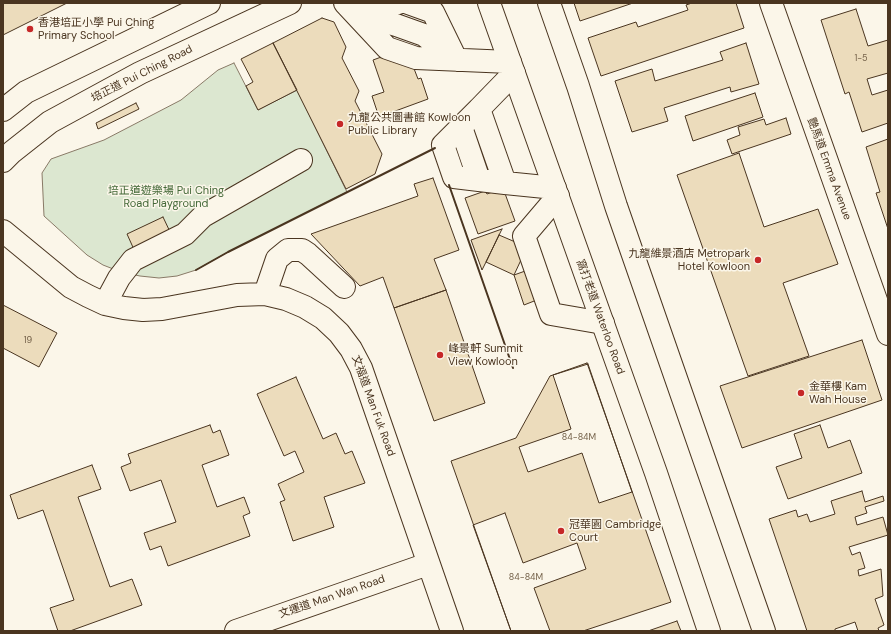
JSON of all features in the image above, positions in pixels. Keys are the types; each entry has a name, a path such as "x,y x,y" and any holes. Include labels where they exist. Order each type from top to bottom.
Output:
{"main road":[{"path":"3,110 26,92 209,3"},
{"name":"培正道 Pui Ching Road","path":"3,161 50,122 140,73 290,3"},
{"path":"350,8 398,3"},
{"path":"408,3 433,12 457,60"},
{"name":"窩打老道 Waterloo Road","path":"489,3 603,323 709,631"},
{"path":"549,3 616,206 764,631"},
{"name":"艷馬道 Emma Avenue","path":"771,3 888,334"},
{"path":"350,8 387,48 416,58 457,60 512,67"},
{"path":"512,67 478,109 461,127 479,180 556,192 524,236 551,314 603,323"},
{"path":"478,109 505,183"},
{"path":"105,304 119,278 133,260 185,234 203,216 301,160"},
{"name":"文福道 Man Fuk Road","path":"3,231 71,287 105,304 143,310 162,309 237,294 265,294 299,304 323,318 339,333 351,349 361,368 452,631"},
{"path":"265,294 277,259 288,250 302,250 344,287"},
{"name":"文運道 Man Wan Road","path":"236,631 428,564"}],"green space":[{"name":"培正道遊樂場 Pui Ching Road Playground","path":"234,63 258,110 297,90 347,192 228,252 196,270 177,276 159,278 121,272 103,265 87,255 44,216 42,173 51,159 104,140 181,100 218,70"}],"building":[{"path":"3,3 67,3 3,35"},
{"path":"574,3 633,3 580,21"},
{"path":"692,3 736,3 744,28 601,76 588,38 636,22 638,27 688,10 686,5"},
{"path":"856,9 868,46 888,40 888,73 867,79 872,95 888,90 888,123 862,132 849,92 845,94 821,20"},
{"name":"九龍公共圖書館 Kowloon Public Library","path":"322,18 334,22 346,47 342,58 359,91 355,101 382,154 375,174 346,189 273,43"},
{"path":"273,43 297,90 258,110 246,86 253,82 241,59"},
{"path":"746,43 759,84 731,92 730,87 664,108 668,121 632,132 615,81 652,69 655,81 723,60 720,52"},
{"path":"384,56 413,66 418,79 421,78 428,99 379,117 372,96 384,92 373,60"},
{"path":"755,93 763,117 693,141 685,116"},
{"path":"136,103 139,109 98,129 96,123"},
{"path":"786,118 791,134 732,154 727,140 740,135 738,127 764,119 766,125"},
{"path":"888,139 888,229 876,193 880,192 866,147"},
{"path":"739,153 764,227 818,209 838,264 783,283 809,356 748,376 677,175"},
{"path":"433,178 459,250 434,259 446,290 394,308 383,277 360,286 311,234 418,196 414,184"},
{"path":"503,188 515,221 478,234 465,198 485,191 487,194"},
{"path":"163,217 172,236 136,254 127,234"},
{"path":"502,229 486,262 482,270 471,240"},
{"path":"499,235 527,247 514,275 486,262"},
{"path":"542,265 552,294 524,305 514,275"},
{"name":"峰景軒 Summit View Kowloon","path":"446,290 485,403 434,421 394,308"},
{"path":"3,305 57,333 39,367 3,348"},
{"name":"金華樓 Kam Wah House","path":"862,340 882,400 742,448 720,386"},
{"name":"冠華園 Cambridge Court","path":"587,363 671,602 583,631 511,631 451,461 516,438 550,376"},
{"path":"588,364 632,492 599,503 582,453 528,472 519,447 571,429 553,375"},
{"path":"296,377 323,439 336,433 345,454 352,451 365,483 324,497 334,527 293,541 280,502 285,500 278,484 304,472 295,451 284,456 257,394"},
{"path":"210,425 213,433 220,430 229,455 202,465 217,507 244,497 250,513 243,516 250,536 168,566 161,546 150,550 144,533 176,522 161,480 130,491 121,467 131,463 128,454"},
{"path":"820,425 828,448 850,440 862,473 788,499 776,467 802,458 794,434"},
{"path":"92,465 101,489 78,497 110,587 132,579 142,605 70,631 58,631 50,608 74,600 43,510 18,519 10,495"},
{"path":"862,491 865,502 883,496 884,501 865,507 867,513 855,517 857,525 883,517 888,535 849,547 852,555 860,552 865,568 858,570 859,576 881,569 883,596 875,599 884,625 878,628 879,631 858,631 855,622 835,629 835,631 807,631 769,519 796,510 798,517 807,514 810,522 835,514 831,501"},
{"path":"505,513 523,563 577,543 586,569 534,588 550,631 511,631 473,525"},
{"path":"677,621 681,631 648,631"}],"wall":[{"path":"196,270 228,252 435,148"},
{"path":"449,185 513,368"}],"place":[{"name":"香港培正小學 Pui Ching Primary School","path":"30,29"},
{"name":"九龍公共圖書館 Kowloon Public Library","path":"340,124"},
{"name":"九龍維景酒店 Metropark Hotel Kowloon","path":"758,260"},
{"name":"峰景軒 Summit View Kowloon","path":"440,355"},
{"name":"金華樓 Kam Wah House","path":"801,393"},
{"name":"冠華園 Cambridge Court","path":"561,531"}]}
